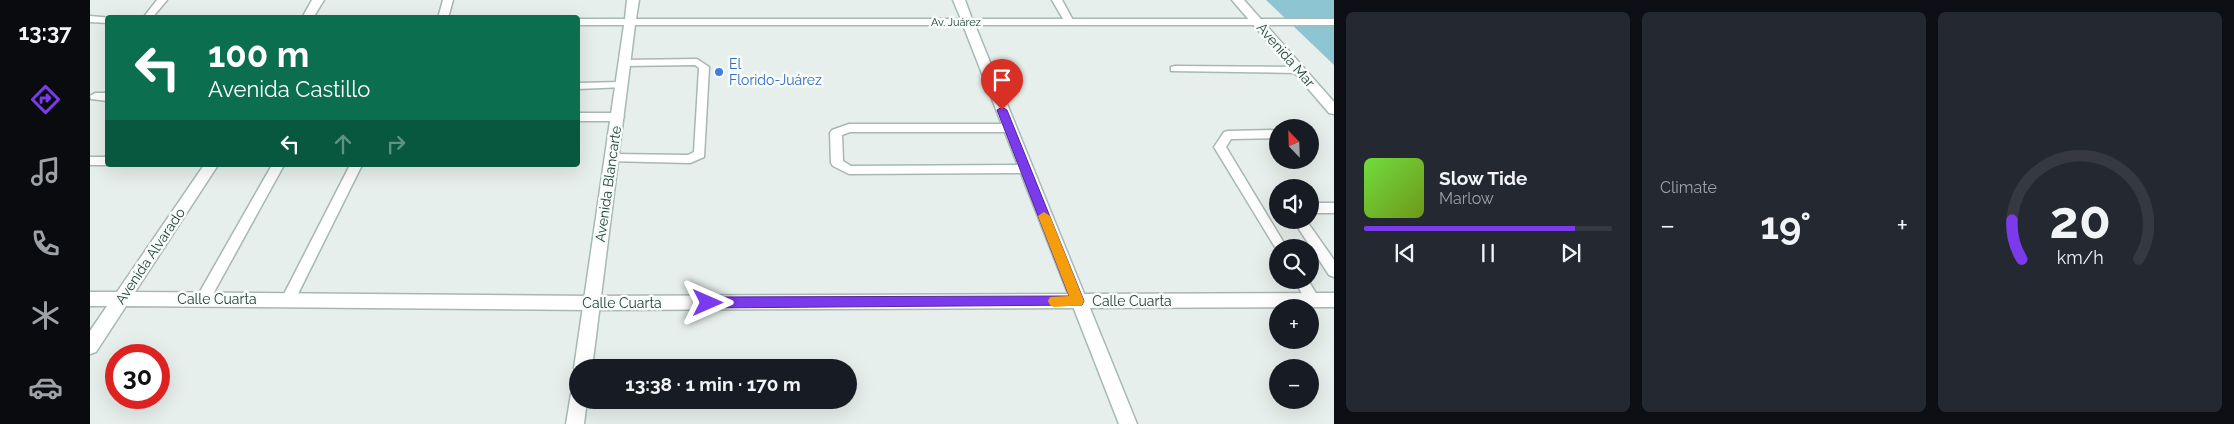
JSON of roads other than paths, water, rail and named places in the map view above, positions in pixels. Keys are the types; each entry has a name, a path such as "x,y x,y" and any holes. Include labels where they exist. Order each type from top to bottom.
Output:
{"street":[{"path":"309,15 318,0"},
{"name":"Avenida Blancarte","path":"584,359 633,0"},
{"path":"959,0 1128,424"},
{"name":"Avenida Mar","path":"1238,0 1334,110"},
{"path":"90,20 105,20"},
{"name":"Av. Juárez","path":"580,22 1334,22"},
{"name":"Avenida Alvarado","path":"90,346 209,167"},
{"name":"Calle Cuarta","path":"90,299 592,303 1269,300"},
{"name":"Calle Cuarta","path":"1319,300 1334,300"},
{"path":"575,424 577,409"}],"lane":[{"path":"149,15 162,0"},
{"path":"444,15 448,0"},
{"path":"1057,0 1069,22"},
{"path":"612,158 690,159 700,154 704,67 698,62 625,63"},
{"path":"1175,69 1298,70"},
{"path":"580,86 621,85"},
{"path":"95,97 105,97"},
{"path":"580,117 618,117"},
{"path":"1009,128 849,128 836,133 837,163 849,170 1025,169"},
{"path":"1269,134 1228,135 1220,147 1276,239"},
{"path":"90,161 105,161"},
{"path":"203,299 277,167"},
{"path":"288,300 355,167"},
{"path":"1319,208 1334,208"},
{"path":"1305,229 1334,271"}],"water":[{"path":"1266,0 1334,0 1334,65"}],"place":[{"name":"El Florido-Juárez","path":"719,72"}]}
